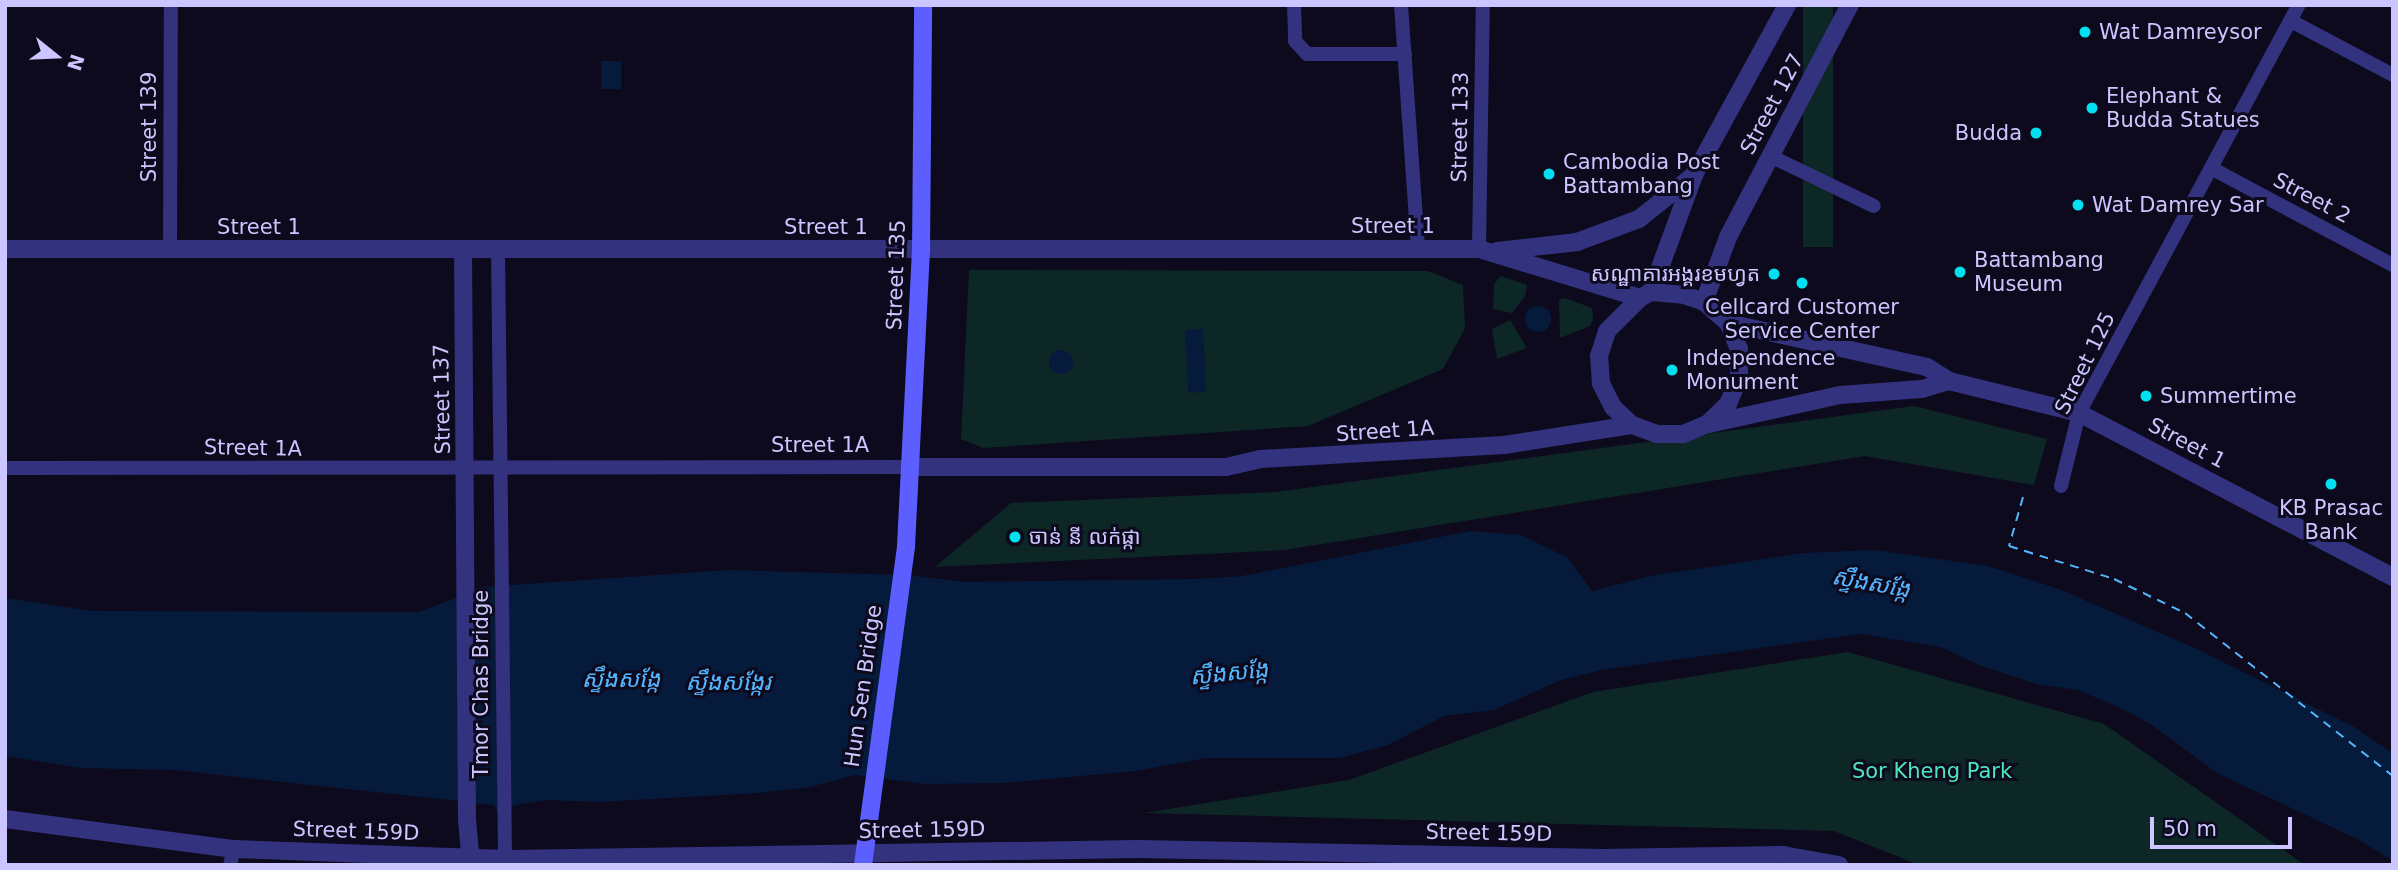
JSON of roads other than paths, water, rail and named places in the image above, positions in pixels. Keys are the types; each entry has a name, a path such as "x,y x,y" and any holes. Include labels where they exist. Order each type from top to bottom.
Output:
{"main road":[{"name":"Street 135","path":"906,546 921,250 923,5"},
{"name":"Hun Sen Bridge","path":"863,859 906,546"}],"street":[{"name":"Street 139","path":"170,249 171,5"},
{"path":"1294,5 1295,41 1307,54 1405,54"},
{"path":"1401,5 1418,249"},
{"name":"Street 133","path":"1483,5 1483,250"},
{"name":"Street 127","path":"1645,295 1694,175 1787,5"},
{"name":"Street 127","path":"1704,302 1728,237 1850,5"},
{"name":"Street 125","path":"2061,486 2079,413 2299,5"},
{"path":"2291,21 2393,75"},
{"path":"1770,156 1874,206"},
{"name":"Street 2","path":"2211,168 2393,265"},
{"path":"1483,250 1577,242 1639,219 1694,175"},
{"name":"Street 1","path":"5,249 1483,250 1645,295"},
{"name":"Street 137","path":"463,249 467,819 470,861"},
{"path":"498,249 501,470"},
{"path":"1645,295 1704,302 1727,323 1739,349 1739,378 1728,404 1707,424 1683,434 1657,434 1632,425 1613,407 1601,383 1600,356 1607,331 1645,295"},
{"name":"Street 1","path":"1727,323 1927,367 1949,381 2079,413 2393,577"},
{"name":"Street 1","path":"1707,424 1840,395 1922,389 1949,381"},
{"name":"Street 1A","path":"5,468 501,470 1226,467 1260,459 1504,445 1632,425"},
{"name":"Tmor Chas Bridge","path":"501,470 502,821 505,862"},
{"name":"Street 159D","path":"5,819 232,857 505,862 1259,858 1769,860 1811,856 1839,865"}],"water":[{"path":"601,61 621,61 621,89 601,89"},
{"path":"1538,306 1547,310 1551,319 1547,328 1538,332 1529,328 1525,319 1529,310"},
{"path":"1203,329 1206,392 1188,393 1185,330"},
{"path":"1061,350 1070,353 1073,362 1070,371 1061,374 1052,371 1049,362 1052,353"},
{"name":"ស្ទឹងសង្កែរ","path":"1471,531 1521,535 1568,558 1592,591 1650,576 1803,553 1875,550 1988,566 2059,589 2195,648 2356,728 2393,754 2393,861 2359,840 2217,773 2149,723 2118,707 2078,690 2036,684 1979,665 1941,647 1861,634 1601,670 1561,680 1494,710 1444,716 1388,745 1340,758 1206,758 1135,771 1004,783 925,784 855,775 810,787 758,793 599,802 547,800 514,805 502,821 494,805 175,770 81,768 5,756 5,598 93,611 419,612 484,587 729,570 906,575 965,582 1198,579 1242,576"}],"place":[{"name":"Wat Damreysor","path":"2085,32"},
{"name":"Elephant & Budda Statues","path":"2092,108"},
{"name":"Budda","path":"2036,133"},
{"name":"Cambodia Post Battambang","path":"1549,174"},
{"name":"Wat Damrey Sar","path":"2078,205"},
{"name":"Battambang Museum","path":"1960,272"},
{"name":"សណ្ឋាគារអង្គរខមហ្វត","path":"1774,274"},
{"name":"Cellcard Customer Service Center","path":"1802,283"},
{"name":"Independence Monument","path":"1672,370"},
{"name":"Summertime","path":"2146,396"},
{"name":"KB Prasac Bank","path":"2331,484"},
{"name":"ចាន់ នី លក់ផ្កា","path":"1015,537"}],"water label":[{"name":"ស្ទឹងសង្កែ","path":"1871,583"},
{"name":"ស្ទឹងសង្កែ","path":"1229,673"},
{"name":"ស្ទឹងសង្កែ","path":"621,679"}],"park label":[{"name":"Sor Kheng Park","path":"1932,771"}]}
